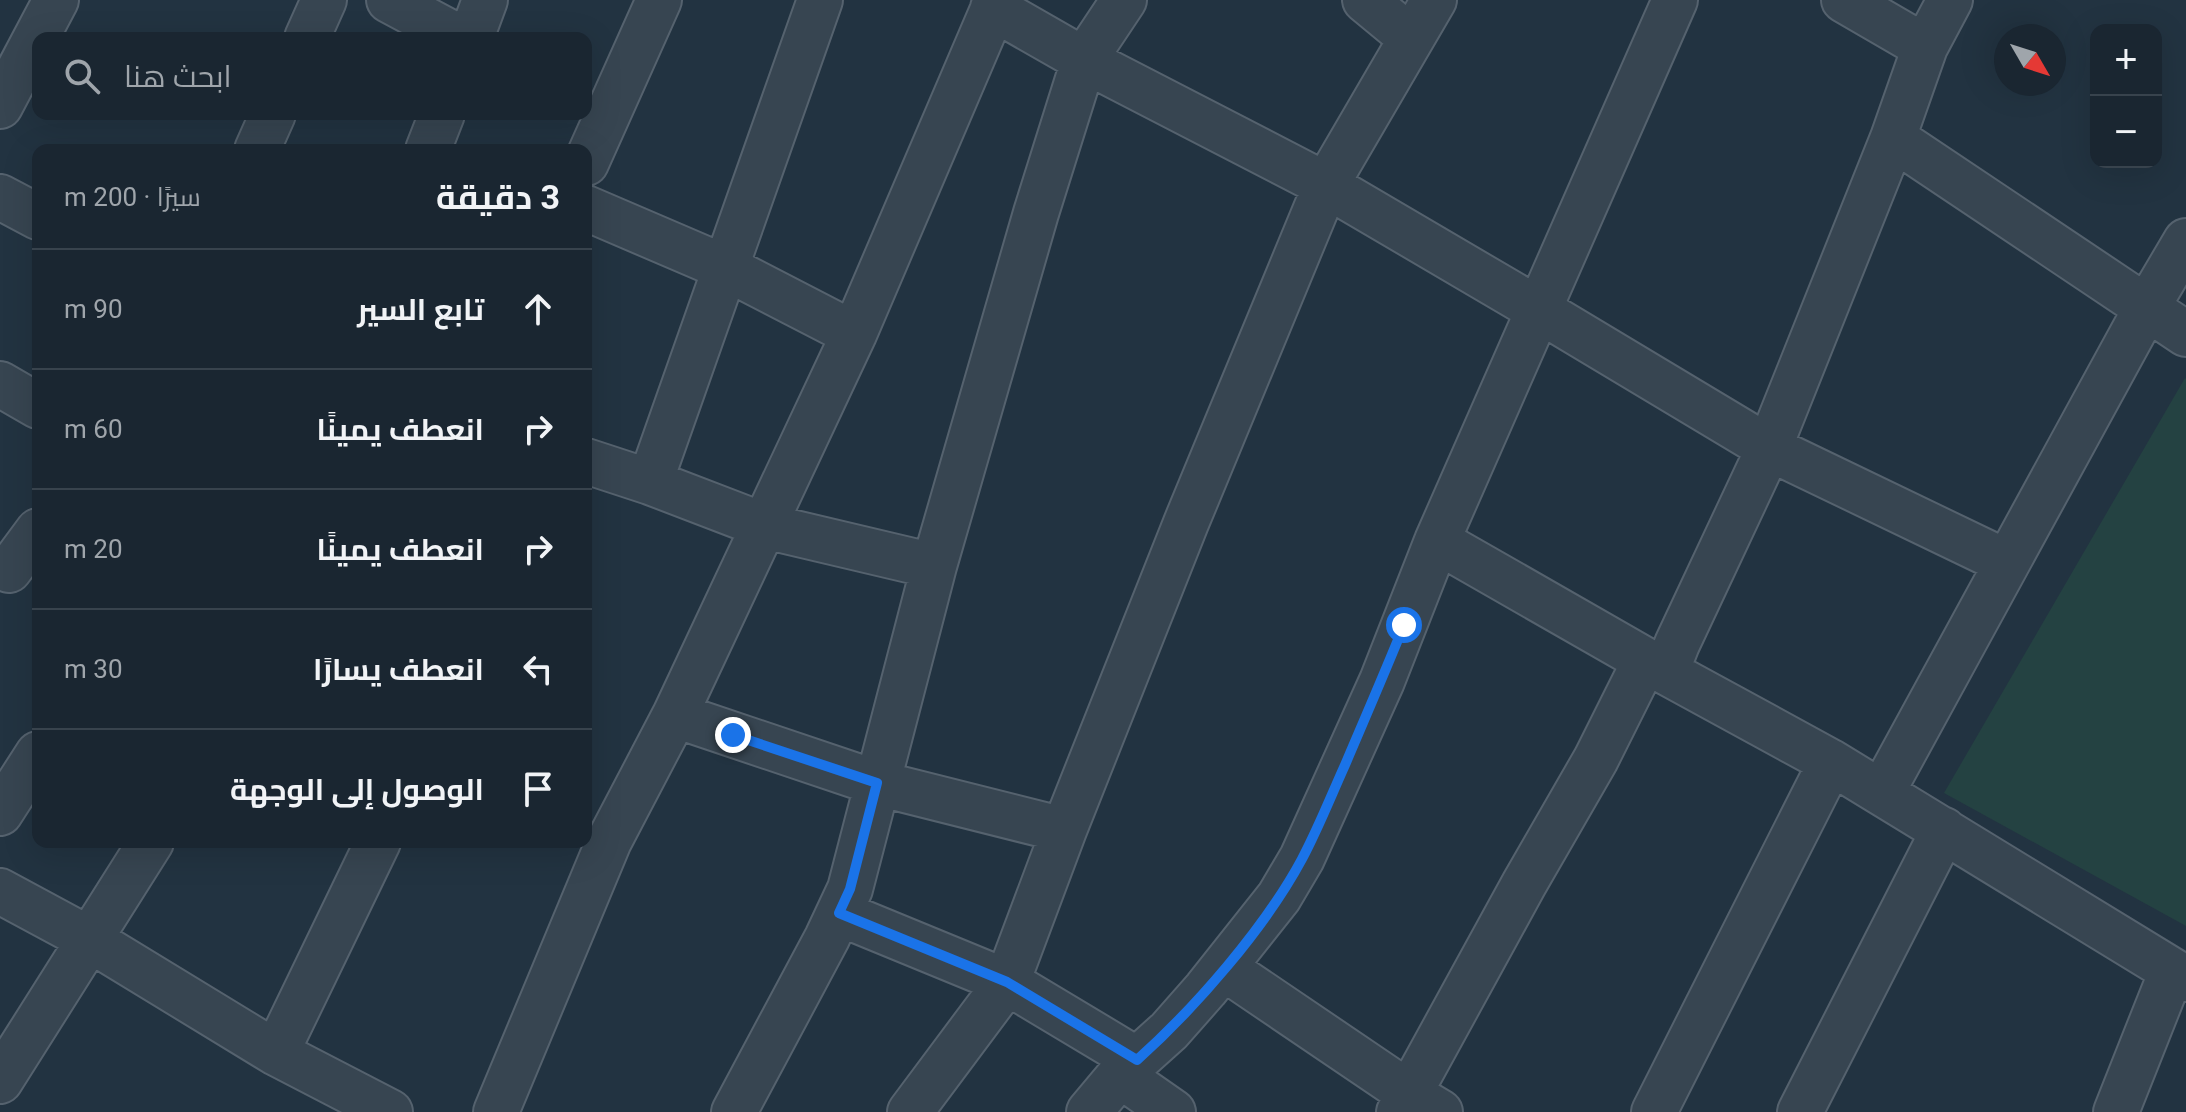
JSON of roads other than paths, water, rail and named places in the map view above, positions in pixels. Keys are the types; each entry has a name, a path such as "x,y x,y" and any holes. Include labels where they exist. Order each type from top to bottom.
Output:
{"street":[{"path":"39,32 56,0"},
{"path":"310,32 324,0"},
{"path":"389,0 449,32"},
{"path":"473,32 485,0"},
{"path":"592,150 659,0"},
{"path":"650,482 820,0"},
{"path":"734,1112 850,889 934,566 1015,283 1084,60 1124,0"},
{"path":"1365,0 1411,38"},
{"path":"910,1112 1007,982 1186,523 1326,185 1434,0"},
{"path":"1089,1112 1129,1068 1169,1031 1224,968 1279,897 1302,858 1382,681 1437,541 1675,0"},
{"path":"1844,0 1925,47"},
{"path":"1224,968 1417,1106 1524,884 1596,759 1656,666 1677,644 1769,448 1893,138 1925,47 1950,0"},
{"path":"496,1112 609,841 675,715 854,334 995,4 1084,60 1326,185 1769,448 2006,562"},
{"path":"0,106 32,45"},
{"path":"260,144 270,120"},
{"path":"1893,138 2186,334"},
{"path":"0,197 32,214"},
{"path":"592,211 726,268 854,334"},
{"path":"1882,792 2006,562 2186,241"},
{"path":"0,384 32,403"},
{"path":"592,463 765,526 934,566"},
{"path":"1437,541 1831,762 2179,975 2116,1112"},
{"path":"16,574 32,543"},
{"path":"675,715 877,783 1064,830"},
{"path":"1654,1112 1831,762"},
{"path":"0,813 32,763"},
{"path":"1800,1112 1944,830"},
{"path":"0,1081 147,848"},
{"path":"276,1053 375,848"},
{"path":"0,891 89,939 276,1053 377,1109"},
{"path":"839,913 1007,982 1129,1068 1173,1112"}]}
